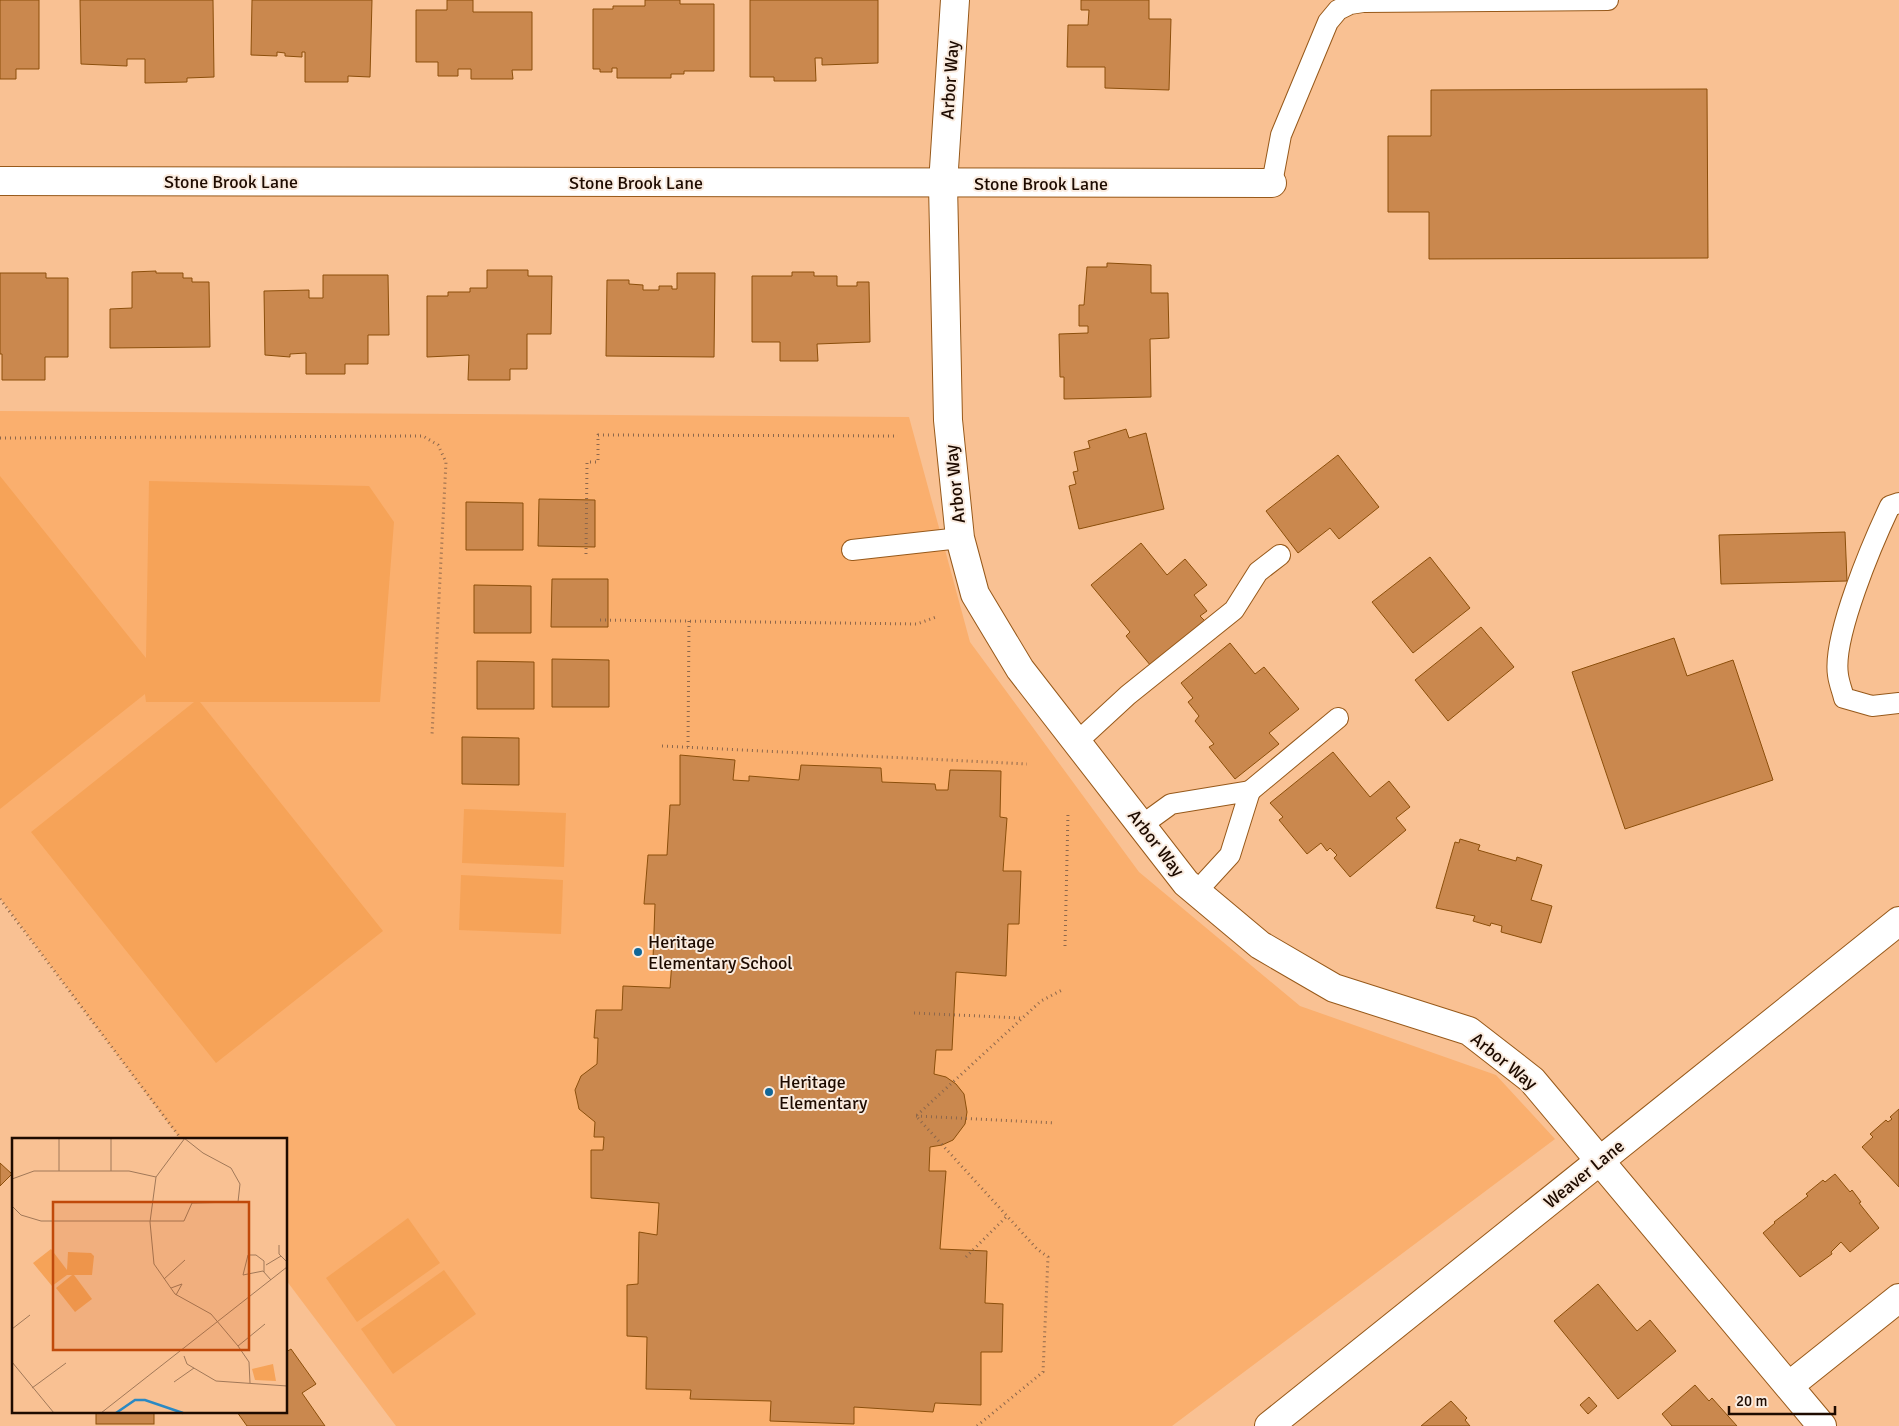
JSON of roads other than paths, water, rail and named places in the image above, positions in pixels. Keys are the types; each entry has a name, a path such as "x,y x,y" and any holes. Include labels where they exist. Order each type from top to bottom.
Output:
{"street":[{"name":"Arbor Way","path":"956,0 943,184 948,420 960,538 975,594 1020,669 1186,883 1260,945 1334,988 1469,1031 1532,1080 1790,1385 1822,1426"},
{"name":"Stone Brook Lane","path":"0,181 1272,184"},
{"name":"Weaver Lane","path":"1269,1426 1899,921"},
{"path":"1790,1385 1899,1298"}],"lane":[{"path":"1272,184 1281,135 1328,22 1338,10 1350,4 1410,1 1608,0"},
{"path":"1899,503 1890,506 1875,537 1851,605 1840,646 1837,674 1844,698 1872,706 1899,703"},
{"path":"852,550 960,538"},
{"path":"1077,742 1128,695 1234,610 1258,572 1280,554"},
{"path":"1142,825 1171,804 1250,791 1338,718"},
{"path":"1197,891 1230,855 1250,791"}],"place":[{"name":"Heritage Elementary School","path":"638,952"},
{"name":"Heritage Elementary","path":"769,1092"}]}
